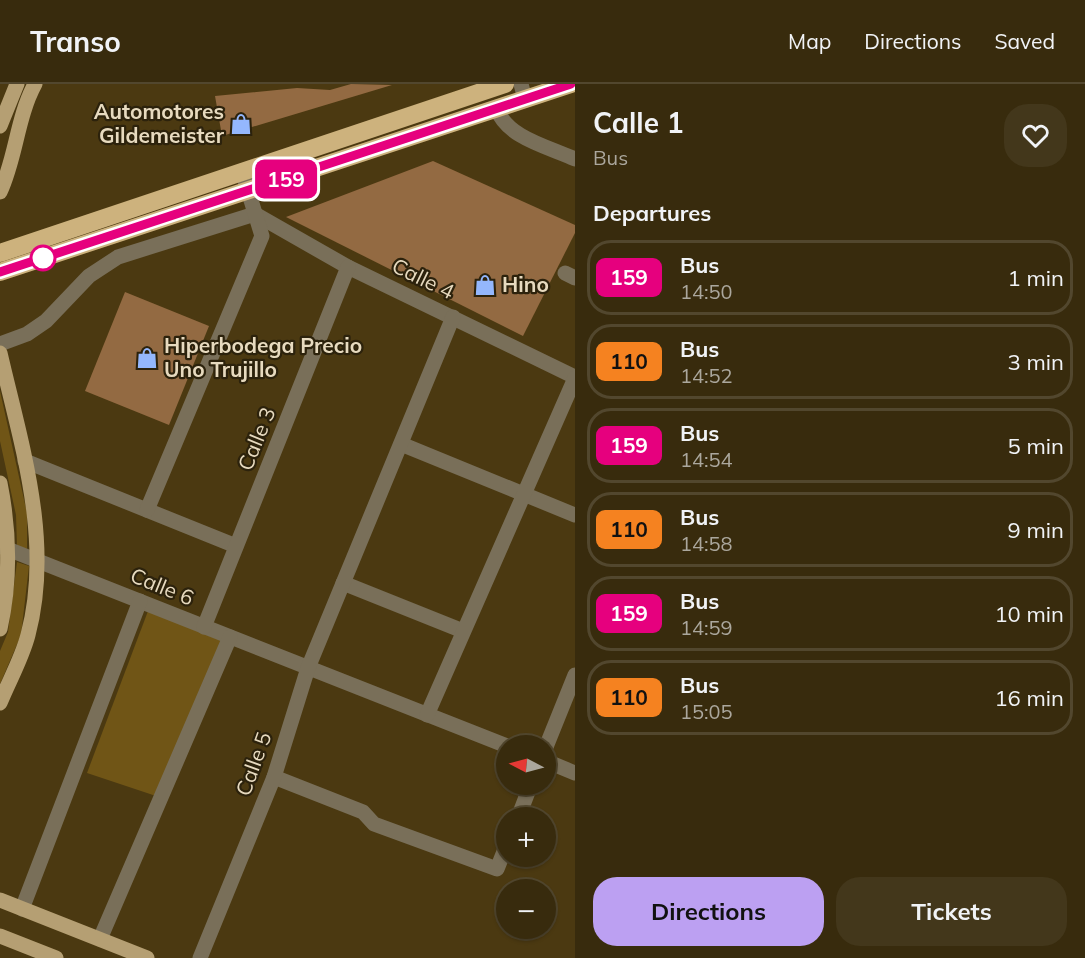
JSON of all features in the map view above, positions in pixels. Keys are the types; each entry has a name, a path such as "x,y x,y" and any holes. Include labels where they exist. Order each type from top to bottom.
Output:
{"highway":[{"path":"0,253 505,84"},
{"path":"0,272 497,109 523,92 571,84"},
{"path":"217,179 224,198"}],"main road":[{"path":"0,126 17,84"},
{"path":"0,192 9,173 25,111 35,84"},
{"path":"0,353 25,461 36,527 37,560 34,607 27,637 0,703"},
{"path":"0,483 8,520 4,548 6,601 0,629"},
{"path":"0,900 147,958"},
{"path":"0,936 56,958"}],"street":[{"path":"497,109 501,121 510,130 575,159"},
{"path":"147,510 262,236 242,171"},
{"path":"0,344 27,334 46,321 89,276 118,256 255,214"},
{"name":"Calle 4","path":"255,214 348,267 575,377"},
{"name":"Calle 3","path":"204,627 348,267"},
{"name":"Calle 5","path":"200,958 274,777 308,668 453,317"},
{"path":"427,715 575,377"},
{"path":"401,444 575,515"},
{"path":"25,461 236,546"},
{"name":"Calle 6","path":"4,548 496,742"},
{"path":"343,583 463,631"},
{"path":"22,909 140,601"},
{"path":"100,939 230,637"},
{"path":"551,735 575,675"},
{"path":"556,765 575,773"},
{"path":"274,777 363,812 374,824 497,869 498,867"}],"shaded area":[{"path":"0,391 27,513 27,549 17,546 16,515 0,441"},
{"path":"17,562 29,566 21,635 0,684 0,651 8,632"},
{"path":"148,611 224,640 159,797 87,773"}],"building":[{"name":"Automotores Gildemeister","path":"351,84 392,85 222,136 215,96 297,88 330,90"},
{"name":"Hino","path":"433,161 575,225 575,233 523,336 286,217"},
{"name":"Hiperbodega Precio Uno Trujillo","path":"125,292 209,326 169,425 85,391"}],"bus line":[{"name":"159","path":"0,272 571,84"}],"place":[{"name":"Automotores Gildemeister","path":"241,124"},
{"name":"Hino","path":"485,285"},
{"name":"Hiperbodega Precio Uno Trujillo","path":"147,358"}]}
